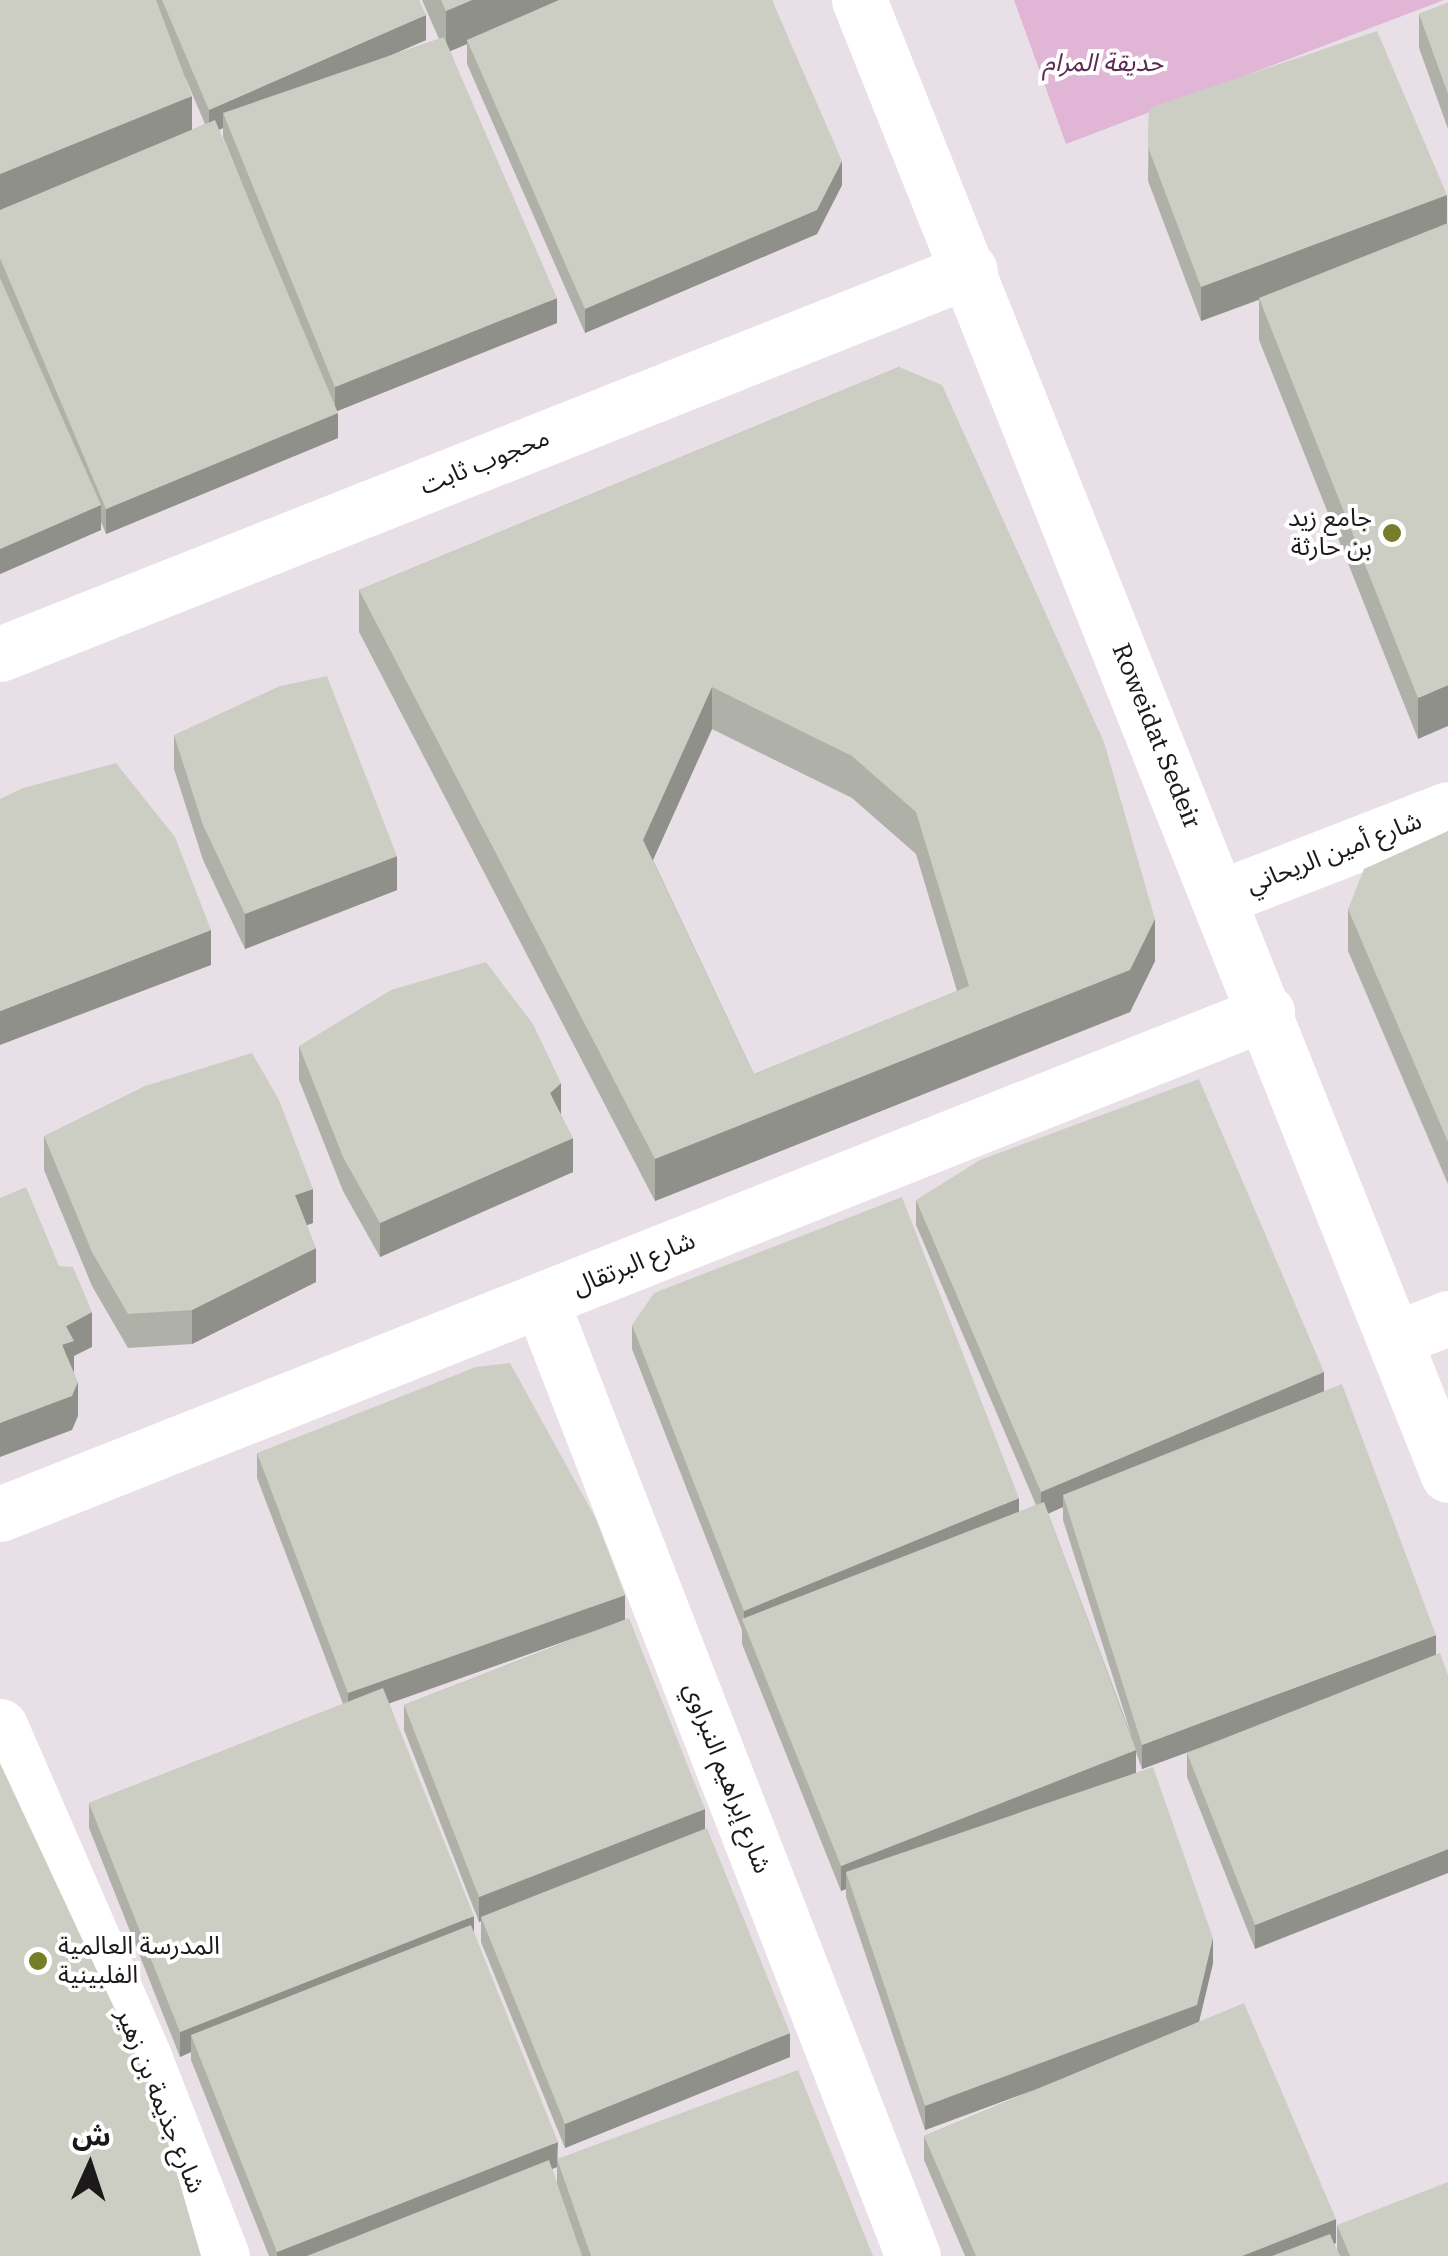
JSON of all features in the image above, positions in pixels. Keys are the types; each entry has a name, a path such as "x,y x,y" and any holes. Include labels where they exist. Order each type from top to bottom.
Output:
{"street":[{"name":"Roweidat Sedeir","path":"859,0 1267,1012 1448,1475"},
{"name":"محجوب ثابت","path":"0,654 970,270"},
{"name":"شارع أمين الريحاني","path":"1221,898 1448,809"},
{"name":"شارع البرتقال","path":"0,1514 1267,1012"},
{"name":"شارع إبراهيم النبراوي","path":"541,1301 913,2256"},
{"path":"1395,1339 1448,1318"},
{"name":"شارع جذيمة بن زهير","path":"0,1726 145,2060 222,2256"}],"green space":[{"name":"حديقة المرام","path":"1014,0 1444,0 1066,144"}],"building":[{"path":"0,0 156,0 192,96 0,174"},
{"path":"162,0 419,0 426,15 209,110"},
{"path":"441,0 472,0 446,11"},
{"path":"559,0 772,0 842,161 817,210 585,309 467,40"},
{"path":"1448,3 1448,94 1419,14"},
{"path":"1377,31 1447,195 1201,287 1148,147 1149,108"},
{"path":"444,37 557,298 335,387 223,113"},
{"path":"215,120 338,413 106,509 0,258 0,210"},
{"name":"جامع زيد بن حارثة","path":"1448,223 1448,685 1418,698 1259,298"},
{"path":"0,278 101,505 0,549"},
{"path":"899,367 942,385 1104,742 1155,919 1130,970 655,1159 359,590","holes":["712,687 852,756 916,812 969,986 754,1074 643,840"]},
{"path":"327,676 397,856 245,914 203,825 174,735 280,686"},
{"path":"116,763 175,837 211,930 0,1011 0,799 23,788"},
{"path":"1448,831 1448,1142 1348,909 1364,869"},
{"path":"486,962 533,1024 561,1083 550,1093 573,1138 380,1223 343,1157 299,1046 391,990"},
{"path":"252,1053 279,1100 313,1189 295,1195 316,1248 192,1310 128,1314 92,1252 44,1136 145,1086"},
{"path":"1199,1079 1324,1372 1041,1492 916,1200 980,1160"},
{"path":"26,1187 59,1266 73,1267 92,1312 66,1326 74,1341 62,1345 78,1382 72,1396 0,1423 0,1198"},
{"path":"902,1197 1019,1498 744,1611 632,1325 654,1293"},
{"path":"510,1363 596,1519 625,1595 348,1693 257,1453 476,1367"},
{"path":"1342,1384 1436,1635 1142,1745 1063,1495"},
{"path":"1044,1502 1136,1750 841,1866 742,1619"},
{"path":"629,1618 705,1809 479,1897 404,1705"},
{"path":"1440,1653 1448,1675 1448,1849 1255,1925 1187,1753"},
{"path":"383,1688 474,1916 180,2032 89,1803"},
{"name":"المدرسة العالمية الفلبينية","path":"0,1763 153,2091 201,2256 0,2256"},
{"path":"1153,1767 1213,1938 1197,2005 925,2106 846,1872"},
{"path":"707,1828 790,2033 565,2124 481,1917"},
{"path":"471,1925 558,2142 277,2252 191,2035"},
{"path":"1244,2003 1336,2219 1242,2256 976,2256 924,2136"},
{"path":"798,2070 873,2256 591,2256 557,2159"},
{"path":"549,2160 582,2256 307,2256"},
{"path":"1448,2182 1448,2256 1350,2256 1337,2225"},
{"path":"1330,2234 1339,2256 1272,2256"}],"place":[{"name":"جامع زيد بن حارثة","path":"1392,533"},
{"name":"المدرسة العالمية الفلبينية","path":"38,1961"}]}
